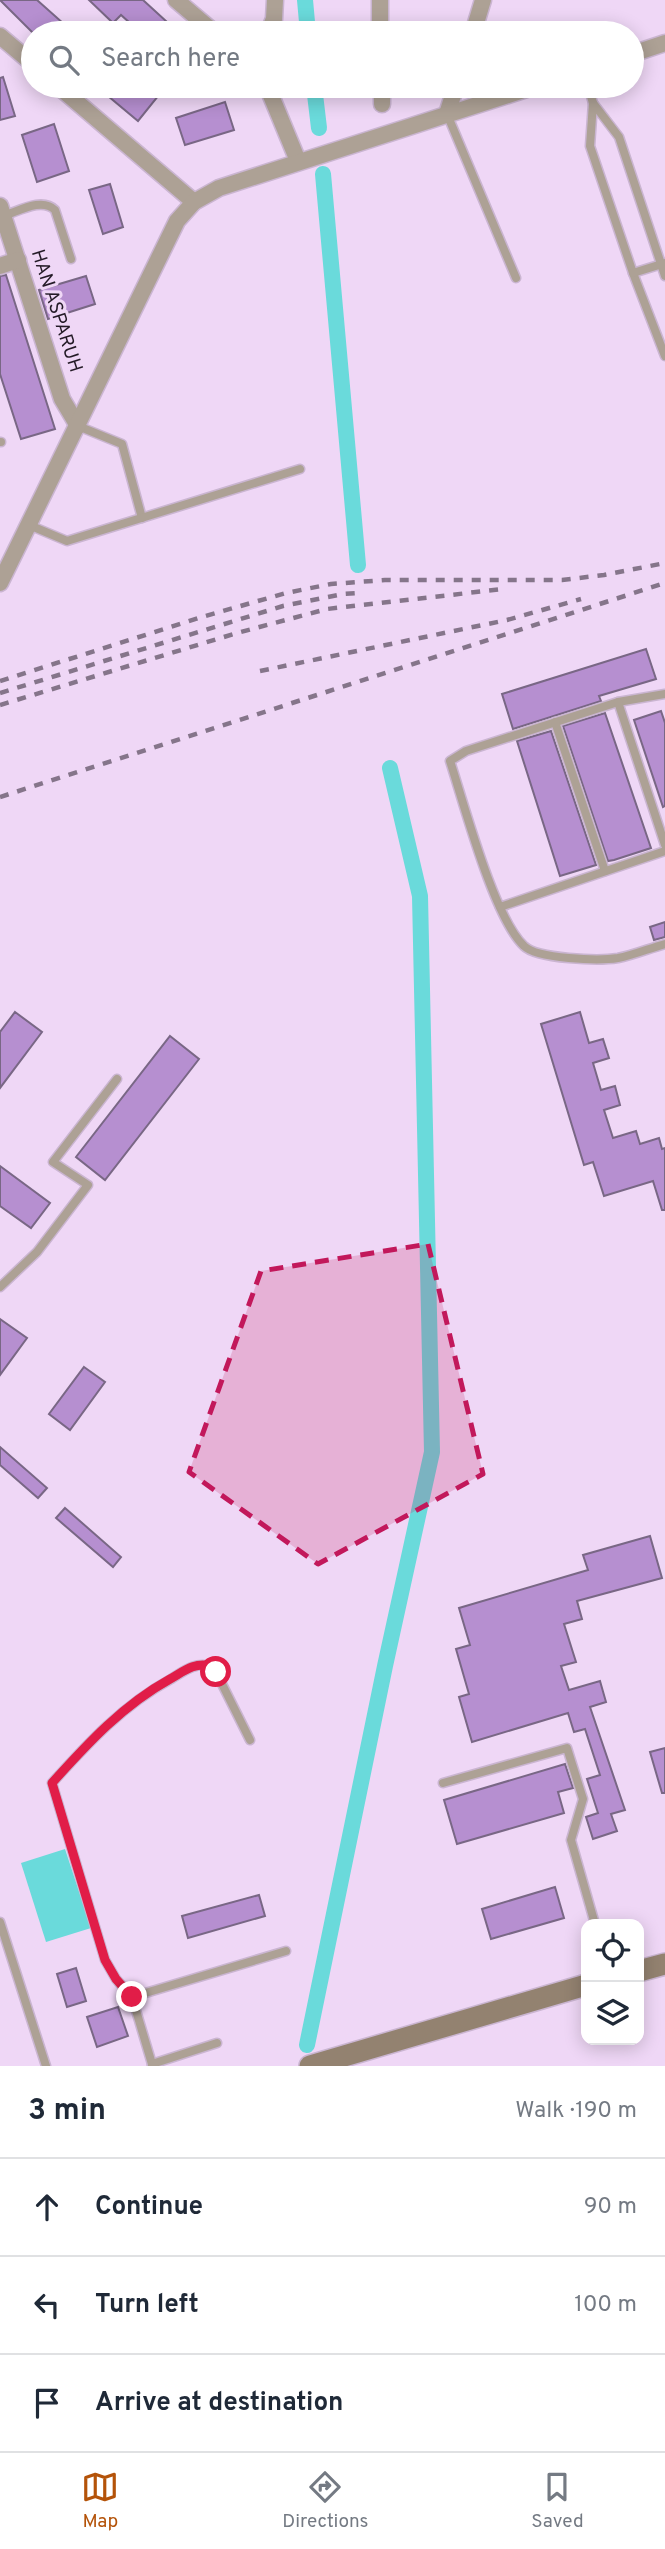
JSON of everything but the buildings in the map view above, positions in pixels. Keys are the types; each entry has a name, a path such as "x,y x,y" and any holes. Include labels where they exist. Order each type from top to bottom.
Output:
{"main road":[{"path":"644,1970 665,1964"},
{"path":"310,2066 581,1986"}],"street":[{"path":"176,0 201,21"},
{"path":"273,21 275,0"},
{"path":"380,0 380,21"},
{"path":"477,21 483,0"},
{"path":"0,36 21,54"},
{"path":"644,50 665,43"},
{"path":"72,98 194,201"},
{"path":"272,98 298,161"},
{"path":"382,98 382,104"},
{"path":"447,114 452,98"},
{"path":"0,583 177,221 194,201 219,188 298,161 498,98"},
{"name":"HAN ASPARUH","path":"2,211 62,399 78,426"},
{"path":"0,266 18,260"}],"lane":[{"path":"592,98 590,146 633,273 665,356"},
{"path":"593,103 619,137 665,276"},
{"path":"447,114 516,278"},
{"path":"2,211 43,203 50,205 55,210 71,259"},
{"path":"633,273 663,264"},
{"path":"78,426 122,444 142,518"},
{"path":"29,525 68,541 300,469"},
{"path":"665,694 618,702 466,751 450,761 500,907 512,932 524,948 538,955 617,958 665,944"},
{"path":"618,702 665,845"},
{"path":"555,722 605,871"},
{"path":"500,907 665,850"},
{"path":"0,1287 37,1252 88,1185 53,1162 117,1079"},
{"path":"218,2043 152,2065 132,1997 116,1979 105,1960 52,1783 96,1733 144,1693 197,1664 210,1666 216,1672 250,1740"},
{"path":"443,1783 567,1748 583,1799 571,1840 594,1919"},
{"path":"0,1922 46,2066"},
{"path":"132,1997 286,1951"}],"highlighted area":[{"path":"428,1244 483,1474 318,1564 189,1472 261,1271"}],"shaded area":[{"path":"65,1849 91,1928 46,1942 21,1863"}],"waterway":[{"path":"305,0 307,21"},
{"path":"315,98 319,128"},
{"path":"323,174 358,565"},
{"path":"307,2045 432,1452 420,896 390,768"}],"railway":[{"path":"0,681 202,617 286,593 331,584 385,580 562,580 665,563"},
{"path":"0,797 665,583"},
{"path":"0,705 237,633 327,609 503,589"},
{"path":"0,693 283,606 359,593"},
{"path":"260,671 507,620 581,599"}],"route":[{"path":"132,1997 116,1979 105,1960 52,1783 96,1733 144,1693 197,1664 210,1666 216,1672"}]}
